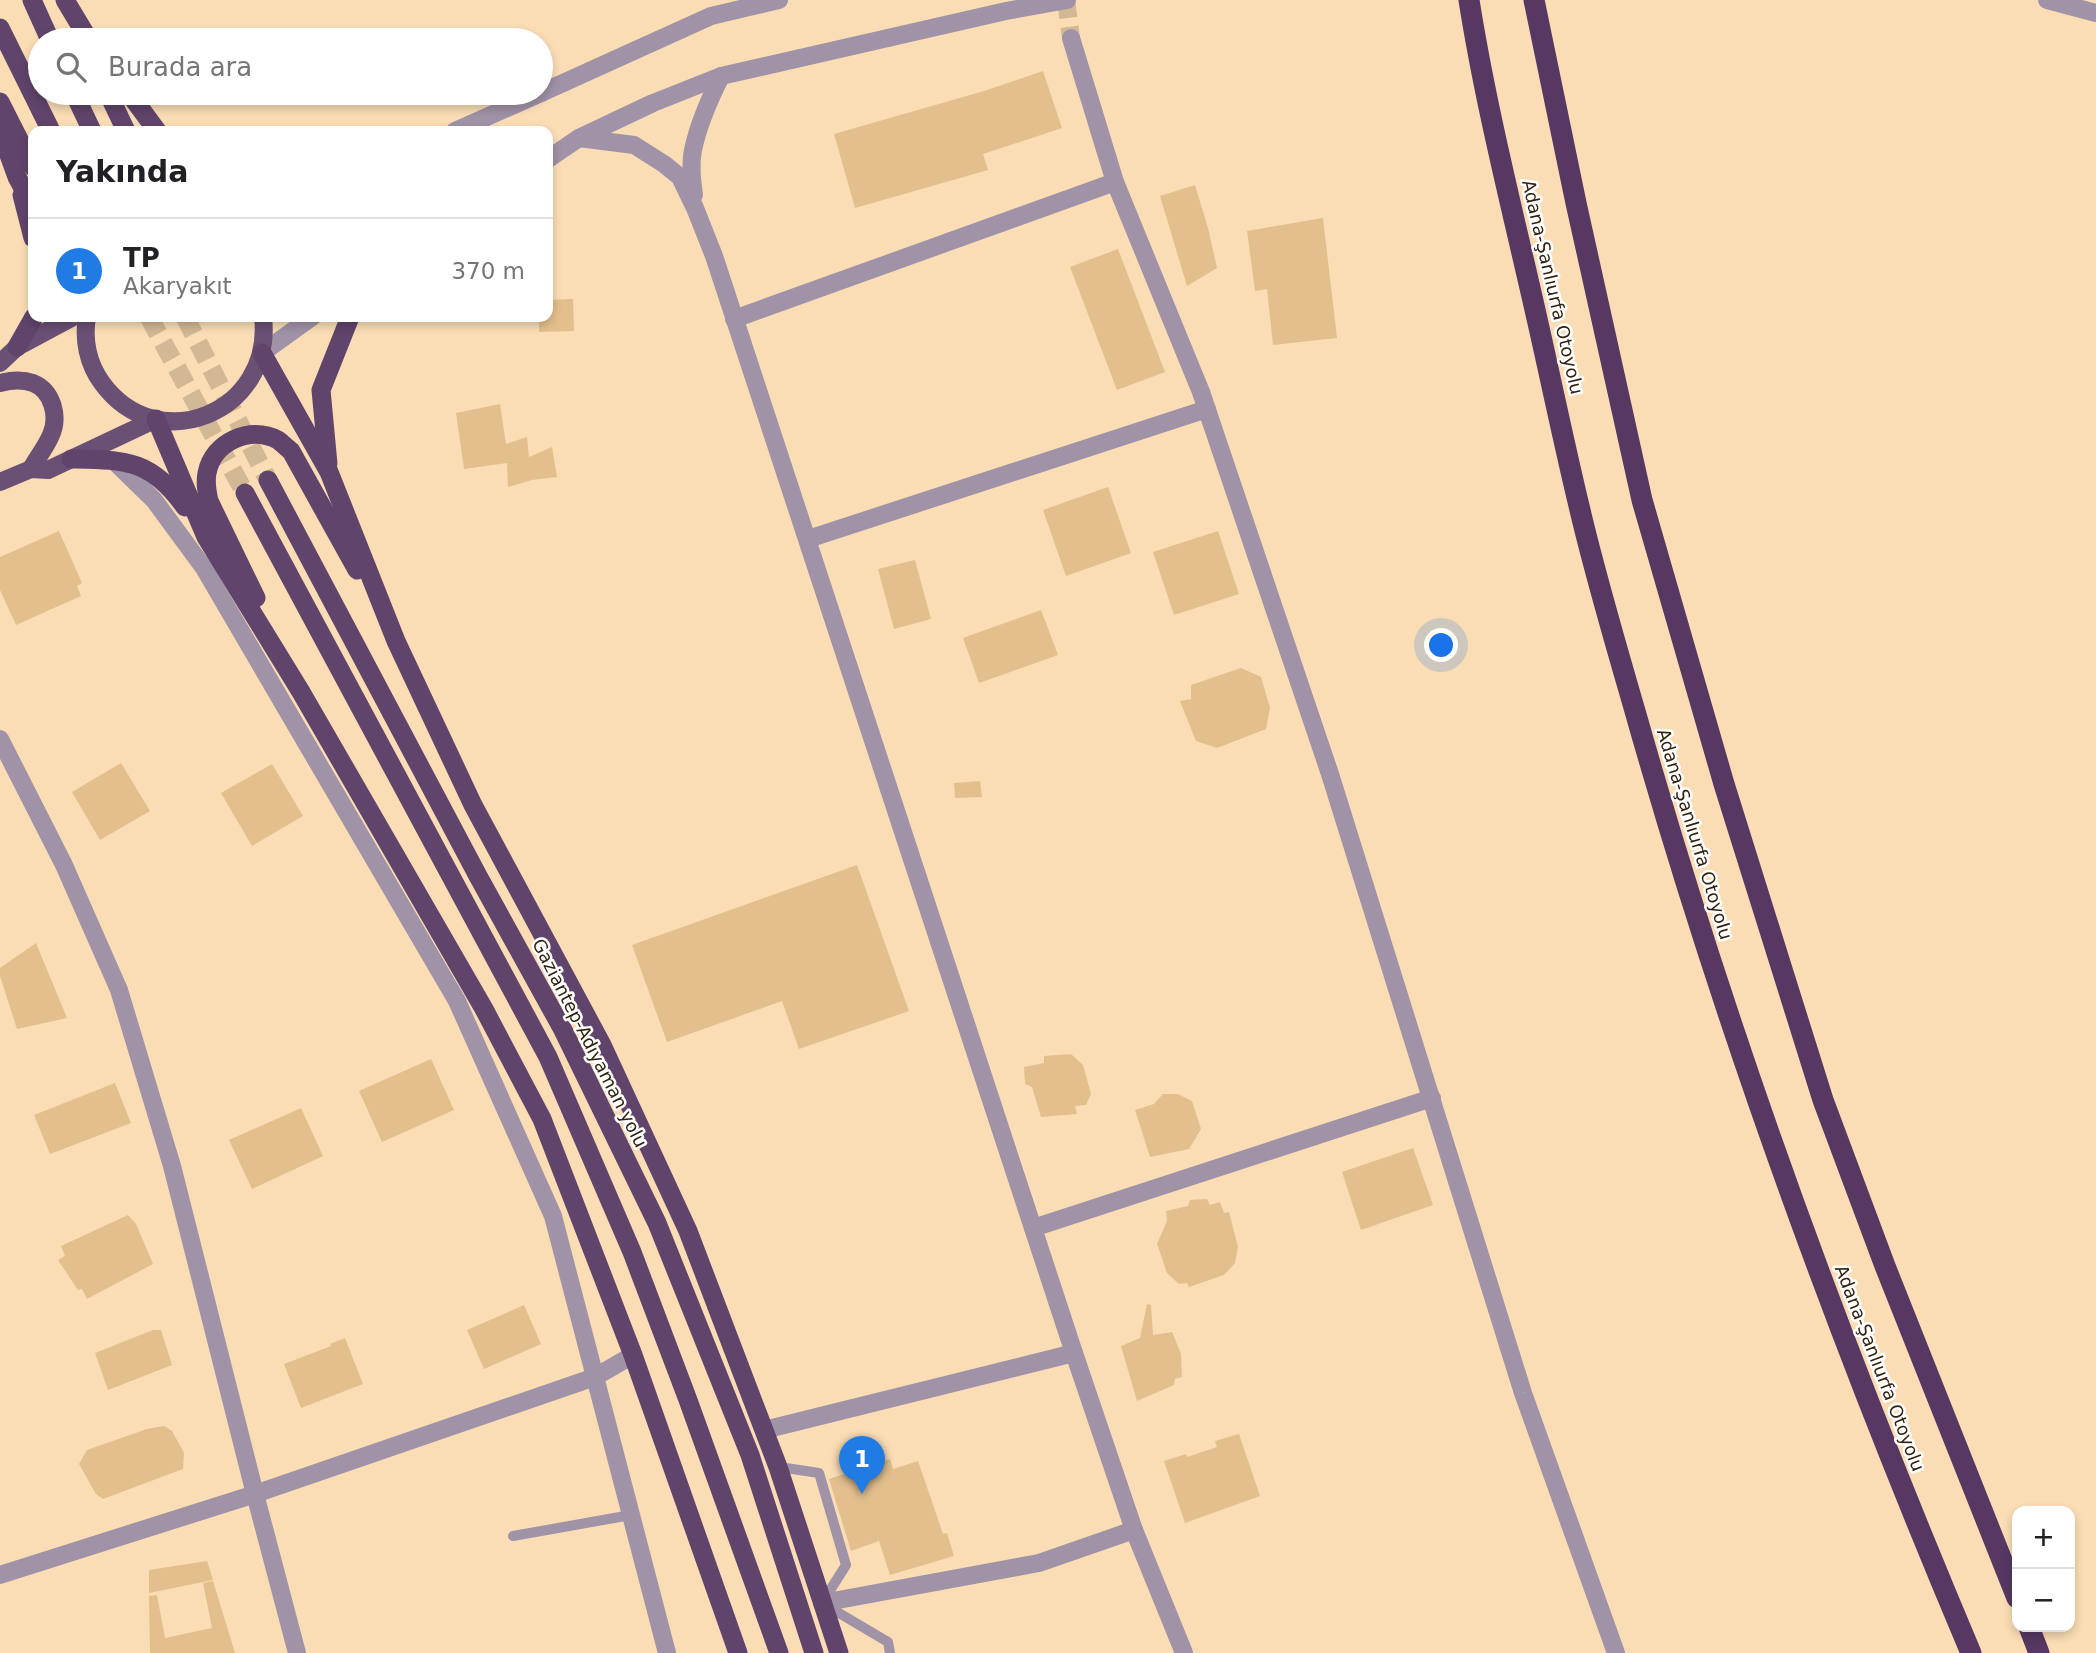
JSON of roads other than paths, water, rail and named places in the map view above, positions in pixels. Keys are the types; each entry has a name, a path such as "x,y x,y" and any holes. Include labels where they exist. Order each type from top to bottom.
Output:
{"highway":[{"path":"32,0 45,28"},
{"path":"65,0 81,28"},
{"name":"Adana-Şanlıurfa Otoyolu","path":"1469,0 1476,44 1580,510 1666,820 1704,945 1801,1225 1910,1507 1971,1653"},
{"path":"1534,0 1581,229 1642,500 1724,784 1824,1100 1885,1266 2012,1585"},
{"path":"0,28 28,85"},
{"path":"0,102 25,172 28,197"},
{"path":"38,105 49,126"},
{"path":"80,105 90,126"},
{"path":"114,105 124,126"},
{"path":"126,105 138,126"},
{"path":"137,105 153,126"},
{"path":"0,130 25,172"},
{"path":"18,347 31,322"},
{"path":"329,472 321,390 349,322"},
{"path":"262,353 329,472 396,641"},
{"path":"156,419 206,537"},
{"path":"301,692 209,501 206,487 206,473 220,448 247,435 263,435 278,440 291,451 396,641 473,804 602,1045 688,1231 778,1467 839,1653"},
{"path":"71,459 113,460 145,467 176,495 206,537 301,692 484,1009 542,1119 633,1355 738,1653"},
{"name":"Gaziantep-Adıyaman yolu","path":"268,480 563,1030 657,1223 750,1455 814,1653"},
{"path":"245,493 548,1057 632,1252 779,1653"},
{"path":"2031,1632 2039,1653"}],"main road":[{"path":"0,363 18,347 64,322"},
{"path":"87,322 86,343 90,361 97,377 108,391 122,404 138,413 156,419 187,420 216,411 245,387 262,353 263,322"},
{"path":"0,383 15,380 34,383 49,396 56,415 52,434 31,469"},
{"path":"0,482 31,469 48,470 156,419"}],"street":[{"path":"553,88 711,16 779,0"},
{"path":"553,156 579,138 653,103 721,76 1006,10 1067,0"},
{"path":"2047,0 2096,13"},
{"path":"1072,38 1115,182 1207,409 1330,774 1523,1392 1616,1653"},
{"path":"695,208 691,173 693,149 721,76"},
{"path":"467,126 514,105"},
{"path":"579,138 634,145 680,177 695,208 714,256 808,539 1074,1353 1135,1530 1184,1653"},
{"path":"734,319 1115,182"},
{"path":"262,353 305,322"},
{"path":"808,539 1207,409"},
{"path":"113,460 154,500 204,568 457,1001 553,1216 667,1653"},
{"path":"0,739 64,865 119,990 172,1166 254,1494 297,1653"},
{"path":"1033,1228 1432,1098"},
{"path":"764,1430 1074,1353"},
{"path":"0,1575 254,1494 595,1377 633,1355"},
{"path":"822,1603 1039,1563 1135,1530"}],"lane":[{"path":"778,1467 819,1473 846,1565 822,1603 888,1642 890,1653"},
{"path":"513,1536 631,1515"}],"tunnel":[{"path":"1066,0 1071,38"},
{"path":"152,322 245,493"},
{"path":"188,322 268,480"}],"place":[{"name":"TP","path":"862,1494"}]}
